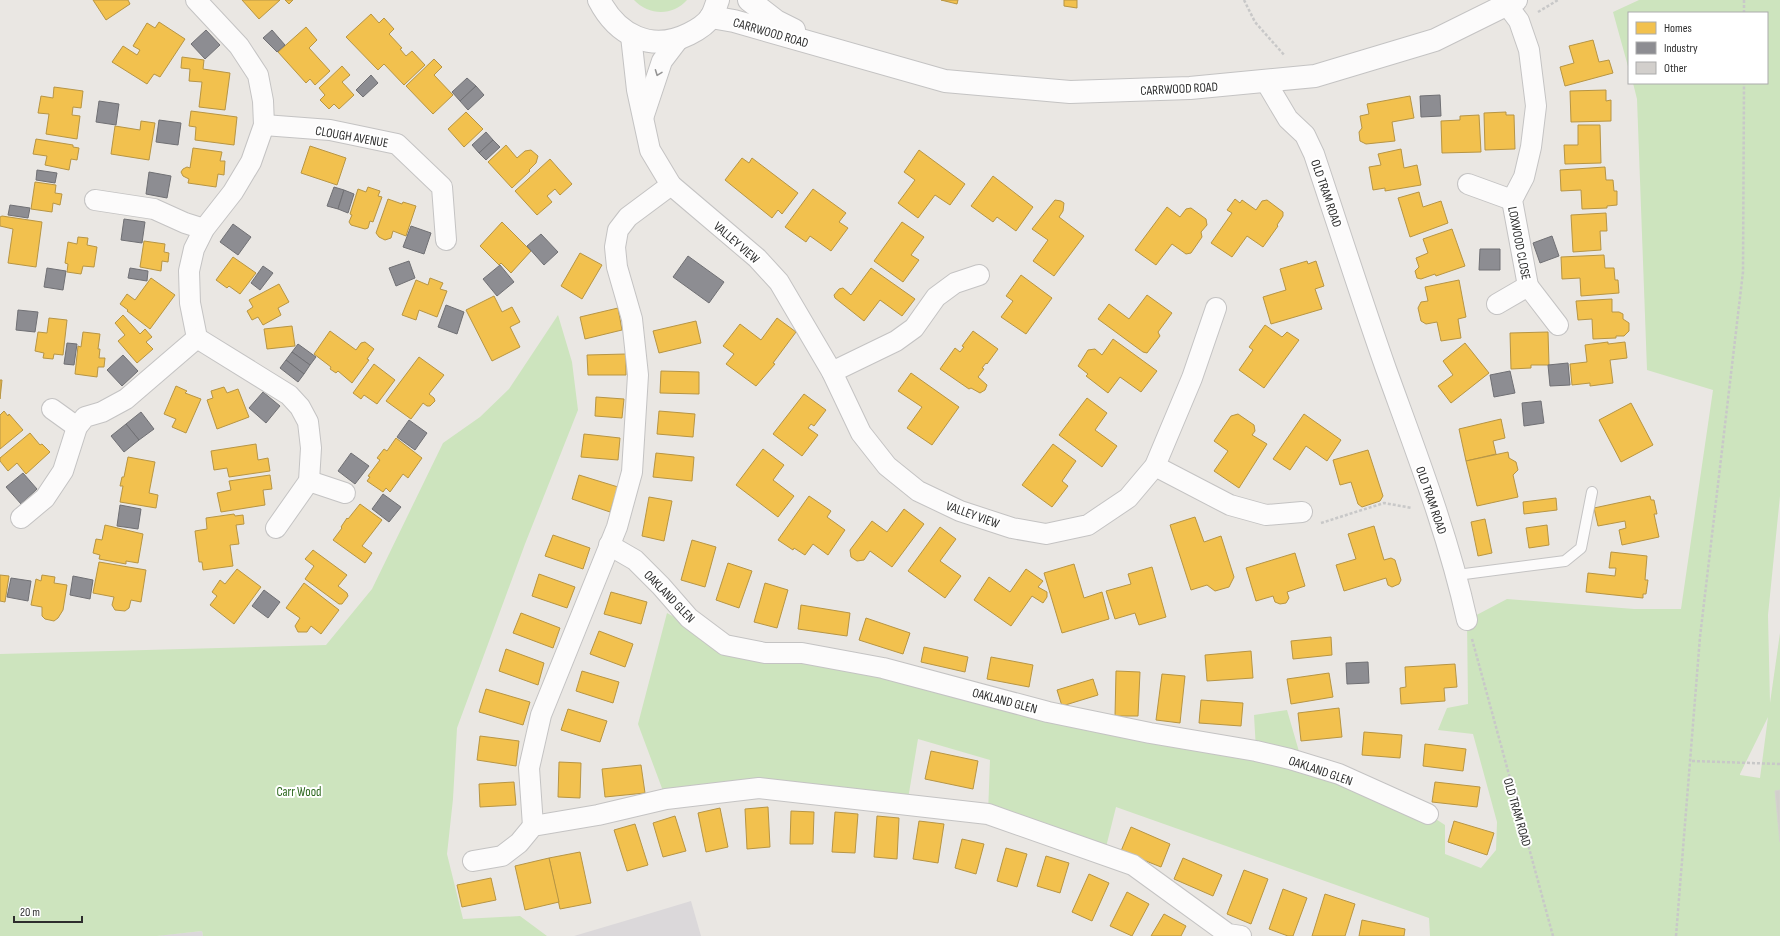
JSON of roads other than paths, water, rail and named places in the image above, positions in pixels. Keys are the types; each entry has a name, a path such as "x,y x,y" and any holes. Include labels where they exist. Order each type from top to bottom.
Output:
{"street":[{"path":"196,0 239,46 258,75 263,100 264,125 251,162 233,192 204,229 194,249 189,271 190,304 197,338 289,395 300,407 308,422 311,448 309,481 276,528"},
{"path":"599,0 607,14 618,27 631,36 654,42 678,40 699,29 715,8"},
{"name":"CARRWOOD ROAD","path":"749,0 776,21 831,49"},
{"name":"CARRWOOD ROAD","path":"715,8 734,21 945,81 1070,92 1190,88 1266,82 1315,76 1435,40 1511,2"},
{"name":"LOXWOOD CLOSE","path":"1511,2 1529,50 1536,106 1532,147 1524,177 1512,200 1528,286 1558,325"},
{"name":"VALLEY VIEW","path":"631,36 637,90 650,150 671,185 757,258 779,282 832,372 861,433 887,466 918,491 960,511 1012,528 1046,534 1088,525 1128,498 1155,466 1192,378 1216,308"},
{"path":"643,117 662,61 678,40"},
{"name":"OLD TRAM ROAD","path":"1266,82 1288,119 1305,134 1314,154 1383,361 1439,517 1457,575 1467,620"},
{"name":"CLOUGH AVENUE","path":"264,125 330,130 397,144 442,187 446,240"},
{"name":"LOXWOOD CLOSE","path":"1468,184 1512,200"},
{"path":"533,826 529,768 541,715 609,545 632,472 638,375 632,319 617,267 615,247 618,230 628,217 671,185"},
{"path":"95,200 154,209 185,223 204,229"},
{"path":"832,372 896,340 914,328 936,297 955,283 979,276"},
{"name":"LOXWOOD CLOSE","path":"1497,304 1528,286"},
{"path":"21,518 45,498 62,471 77,427 85,417 102,412 126,398 197,338"},
{"path":"52,409 77,427"},
{"path":"1155,466 1237,507 1266,515 1302,512"},
{"path":"309,481 345,493"},
{"name":"OAKLAND GLEN","path":"609,545 635,560 662,586 690,618 725,644 765,653 802,653 882,668 1048,712 1150,733 1290,758 1339,774 1428,814"},
{"path":"473,861 502,856 519,843 533,826 598,815 666,799 759,788 988,814 1134,865 1228,934 1240,936"}],"lane":[{"path":"1457,575 1565,561 1581,548 1592,492"}],"park label":[{"name":"Carr Wood","path":"299,791"}]}
